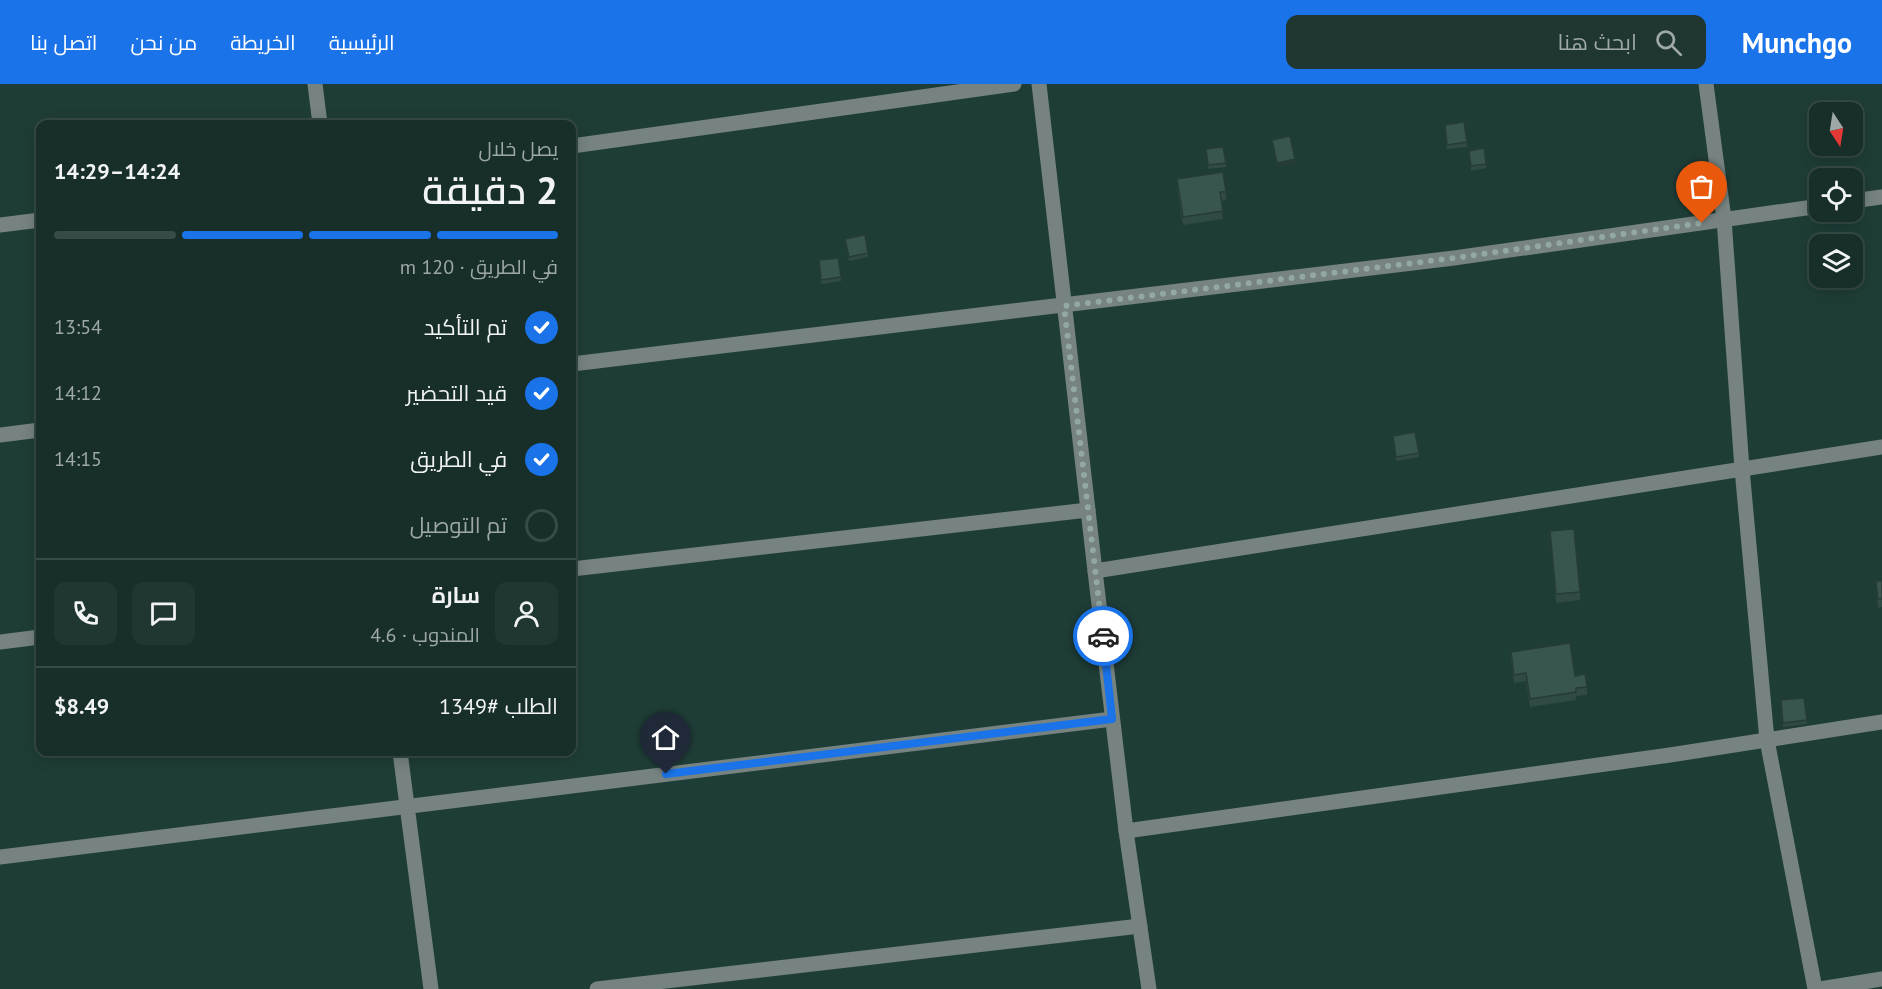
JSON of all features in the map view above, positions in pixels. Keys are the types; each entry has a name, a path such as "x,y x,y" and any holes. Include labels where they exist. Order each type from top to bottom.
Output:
{"street":[{"path":"315,84 320,120"},
{"path":"576,145 1014,84"},
{"path":"1039,84 1112,719 1149,989"},
{"path":"1706,84 1724,219 1742,469 1767,740 1815,989"},
{"path":"1863,200 1882,197"},
{"path":"576,364 1454,258 1809,207"},
{"path":"0,225 36,220"},
{"path":"0,435 36,430"},
{"path":"1095,571 1882,447"},
{"path":"576,569 1088,510"},
{"path":"0,642 36,638"},
{"path":"0,857 1112,719"},
{"path":"1126,831 1882,722"},
{"path":"401,756 431,989"},
{"path":"597,989 1140,926"},
{"path":"1820,989 1882,979"}],"building":[{"path":"1464,122 1467,142 1447,145 1445,125"},
{"path":"1290,136 1295,159 1277,163 1272,140"},
{"path":"1223,147 1226,163 1208,165 1206,149"},
{"path":"1484,148 1486,164 1471,166 1469,151"},
{"path":"1223,172 1226,192 1220,192 1223,211 1183,217 1177,179"},
{"path":"865,235 868,253 849,257 845,239"},
{"path":"838,258 841,277 821,280 819,260"},
{"path":"1415,432 1419,453 1396,457 1393,436"},
{"path":"1574,529 1580,592 1556,594 1550,531"},
{"path":"1876,581 1882,581 1882,599 1878,599"},
{"path":"1570,643 1575,676 1585,674 1587,687 1576,688 1576,692 1530,699 1526,673 1514,675 1511,652"},
{"path":"1804,698 1807,720 1783,723 1781,700"}],"way so far":[{"path":"1103,636 1064,306 1454,258 1702,223"}],"route":[{"path":"666,774 1112,719 1103,636"}]}
